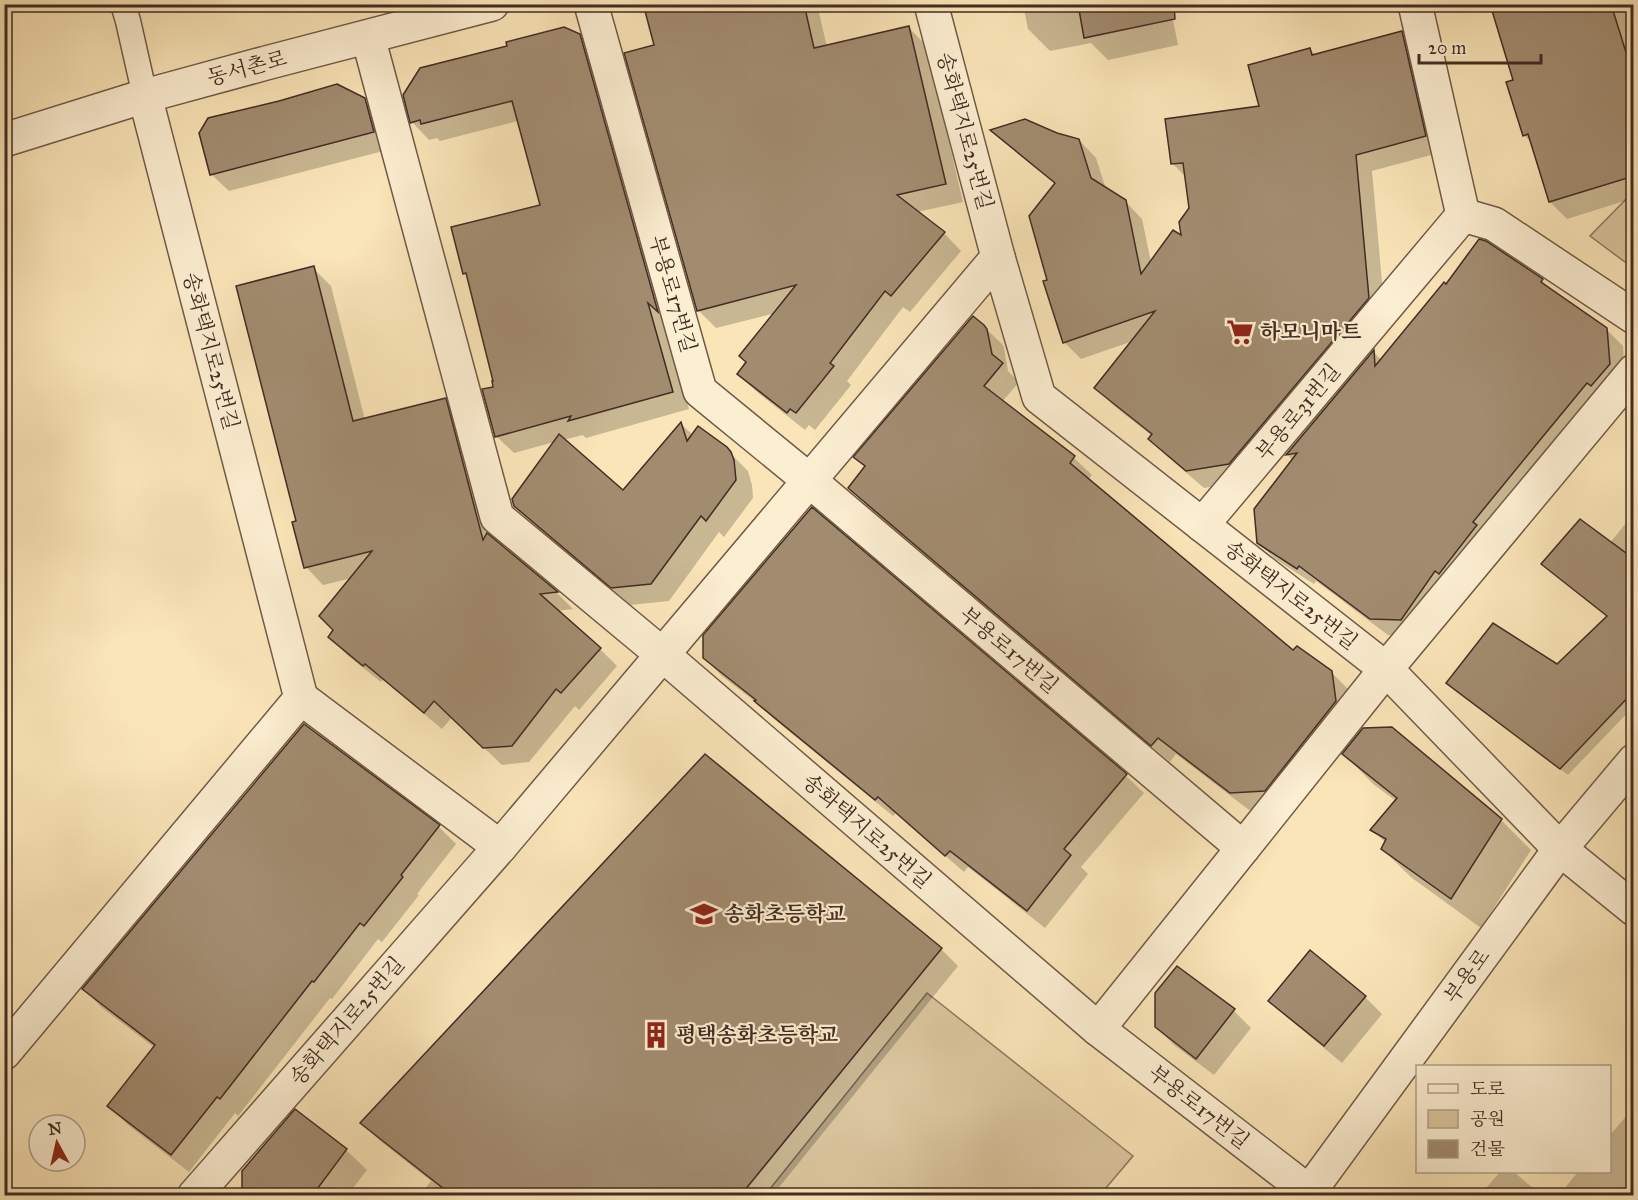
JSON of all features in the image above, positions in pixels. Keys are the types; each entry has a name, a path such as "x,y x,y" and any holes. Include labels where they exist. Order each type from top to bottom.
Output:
{"street":[{"name":"송화택지로25번길","path":"123,4 301,698"},
{"name":"동서촌로","path":"4,140 145,96 492,4"},
{"name":"부용로17번길","path":"591,4 700,391 810,481 1243,848"},
{"name":"송화택지로25번길","path":"931,4 998,258 1038,397 1386,669 1560,849 1634,909"},
{"path":"1415,4 1463,215 1494,224 1634,317"},
{"name":"송화택지로25번길","path":"368,38 497,518 663,655 1098,1029"},
{"name":"부용로31번길","path":"1202,525 1463,215"},
{"name":"송화택지로25번길","path":"200,1194 500,847 998,258"},
{"path":"1098,1029 1386,669 1634,371"},
{"path":"4,1053 301,698 500,847"},
{"name":"부용로","path":"1308,1194 1560,849 1634,761"},
{"name":"부용로17번길","path":"1098,1029 1308,1194"}],"green space":[{"path":"1633,192 1633,268 1590,236"},
{"path":"927,993 1133,1156 1100,1195 765,1195"}],"building":[{"path":"671,4 804,4 814,48 909,26 946,184 897,195 945,232 891,296 885,291 830,363 834,366 796,413 790,409 787,413 737,374 746,362 739,356 796,285 697,311 624,53 654,45 645,11"},
{"path":"1078,4 1174,4 1175,19 1084,38"},
{"path":"1490,4 1611,4 1634,78 1634,176 1549,202 1528,134 1523,136 1506,82 1513,80"},
{"path":"564,27 580,34 658,312 648,303 673,392 568,421 571,416 495,437 482,389 493,387 493,381 466,273 463,274 451,227 540,205 512,101 421,124 420,120 410,123 403,95 420,68 507,46 506,42"},
{"path":"1402,31 1426,136 1356,155 1369,298 1229,464 1186,471 1148,439 1152,434 1094,388 1155,311 1063,343 1043,281 1047,280 1029,216 1055,183 990,130 1025,119 1057,133 1079,139 1091,178 1126,200 1141,274 1173,230 1181,235 1179,222 1189,208 1183,163 1171,164 1165,119 1259,106 1248,65 1310,48 1312,55"},
{"path":"337,84 365,98 374,132 210,175 199,133 208,118"},
{"path":"1479,239 1486,241 1543,279 1541,282 1607,328 1610,364 1591,386 1587,383 1473,522 1477,525 1439,574 1435,571 1401,620 1370,619 1299,566 1297,569 1257,543 1254,509 1297,453 1286,455 1374,350 1375,366 1444,282 1446,284"},
{"path":"314,266 353,421 446,398 483,540 487,533 558,592 540,594 601,648 561,693 556,689 512,746 483,748 434,701 424,713 328,637 333,630 319,616 372,551 304,568 292,522 296,521 236,286"},
{"path":"973,316 987,329 992,354 1003,363 984,386 1075,456 1070,463 1293,650 1297,646 1332,671 1336,701 1265,791 1230,793 1158,738 1151,746 848,488 865,466 853,457"},
{"path":"681,422 687,441 698,426 727,447 734,460 736,480 706,521 701,516 651,584 611,588 514,506 512,499 559,434 623,490"},
{"path":"812,507 1127,774 1064,849 1071,855 1027,911 950,851 945,856 878,797 875,800 703,658 703,635"},
{"path":"1580,519 1634,559 1634,691 1560,769 1446,683 1493,623 1557,664 1607,616 1541,564"},
{"path":"304,724 440,825 364,926 360,923 220,1099 217,1097 171,1155 107,1106 155,1045 82,989"},
{"path":"1392,727 1502,819 1451,899 1381,849 1386,839 1370,830 1397,798 1342,754 1363,728"},
{"name":"송화초등학교","path":"705,754 942,948 740,1196 453,1196 360,1123"},
{"path":"1310,950 1366,996 1324,1046 1268,1001"},
{"path":"1177,966 1235,1009 1196,1059 1155,1027 1155,993"},
{"path":"295,1109 347,1149 312,1196 242,1196 242,1171"}],"place":[{"name":"하모니마트","path":"1240,332"},
{"name":"송화초등학교","path":"704,914"},
{"name":"평택송화초등학교","path":"656,1035"}]}
